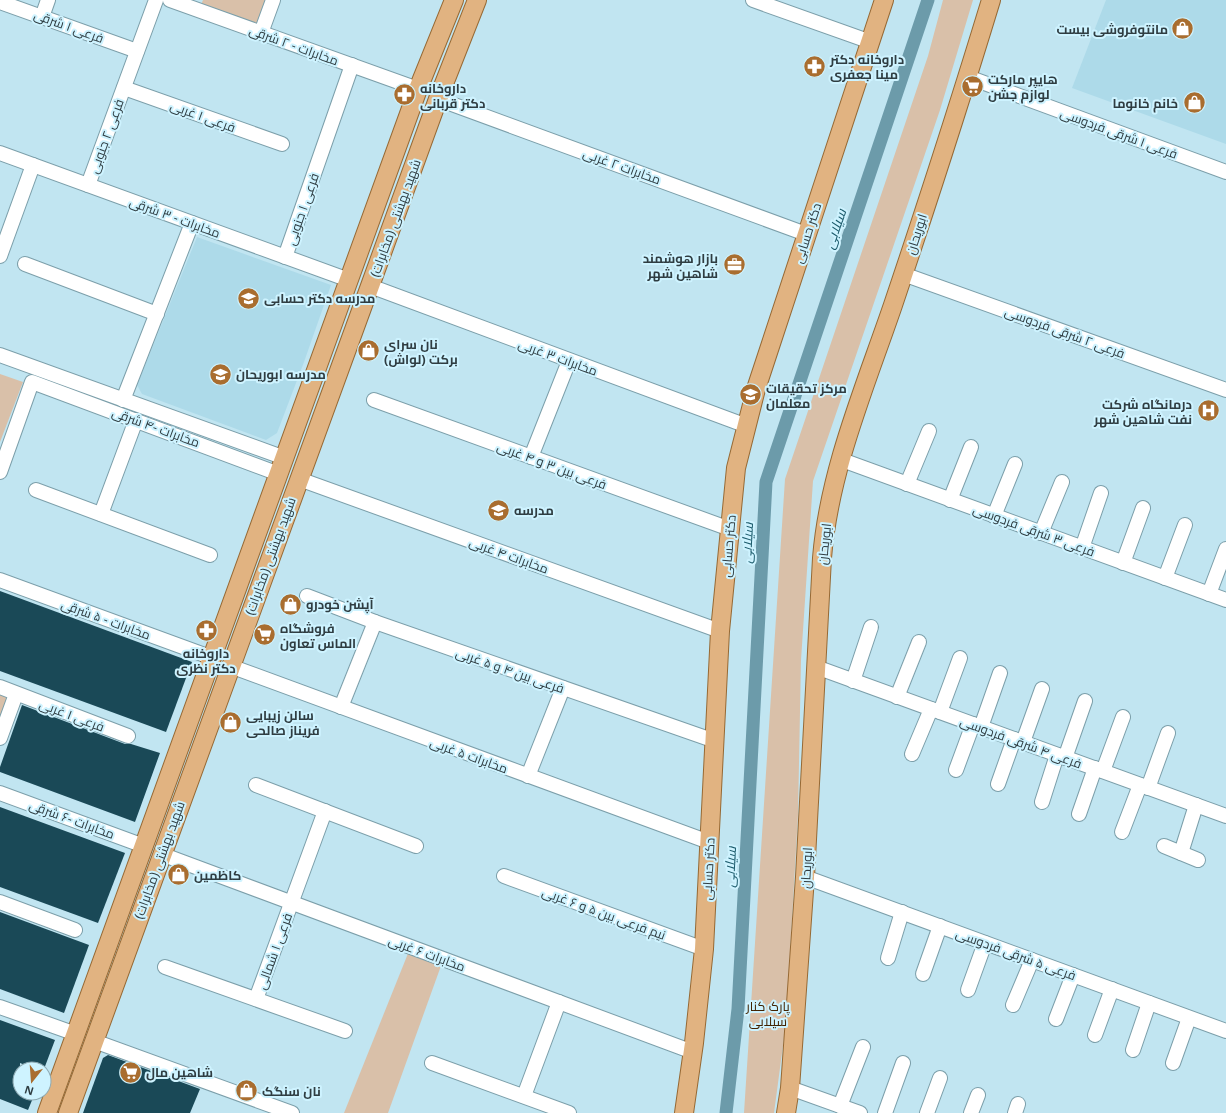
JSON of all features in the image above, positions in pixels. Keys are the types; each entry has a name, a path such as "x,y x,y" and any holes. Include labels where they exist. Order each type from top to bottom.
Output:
{"main road":[{"name":"شهید بهشتی (مخابرات)","path":"47,1113 418,89 454,0"},
{"name":"شهید بهشتی (مخابرات)","path":"68,1113 161,854 438,99 477,0"},
{"name":"دکتر حسابی","path":"686,1109 704,949 720,630 736,468 756,389 884,0"},
{"name":"ابوریحان","path":"786,1113 790,1088 805,877 824,535 853,421 904,274 968,77 991,0"},
{"path":"186,732 204,739"}],"street":[{"path":"42,17 48,0"},
{"name":"فرعی ۲ جنوبی","path":"88,185 156,0"},
{"name":"مخابرات - ۲ شرقی","path":"170,0 196,4 262,33 418,89"},
{"path":"262,33 273,0"},
{"path":"753,0 871,42"},
{"name":"فرعی ۱ شرقی","path":"0,2 137,51"},
{"name":"فرعی ۱ جنوبی","path":"285,257 352,66"},
{"name":"فرعی ۱ شرقی فردوسی","path":"968,77 1226,172"},
{"name":"فرعی ۱ غربی","path":"124,88 282,144"},
{"name":"مخابرات ۲ غربی","path":"438,99 806,234"},
{"name":"مخابرات - ۳ شرقی","path":"0,153 349,280"},
{"path":"1,254 33,165"},
{"path":"123,400 192,223"},
{"path":"25,264 157,314"},
{"name":"فرعی ۲ شرقی فردوسی","path":"904,274 1226,390"},
{"name":"مخابرات ۳ غربی","path":"370,286 747,426"},
{"path":"0,355 123,400 282,466"},
{"path":"532,457 569,361"},
{"name":"مخابرات -۴ شرقی","path":"2,467 32,382 136,420 282,466"},
{"name":"فرعی بین ۳ و ۴ غربی","path":"374,400 730,529"},
{"path":"101,514 136,420"},
{"path":"908,484 929,431"},
{"path":"950,500 971,446"},
{"name":"فرعی ۳ شرقی فردوسی","path":"842,460 1226,600"},
{"path":"994,516 1015,464"},
{"name":"مخابرات ۴ غربی","path":"299,479 720,630"},
{"path":"1041,533 1062,482"},
{"path":"36,490 210,555"},
{"path":"1082,548 1101,493"},
{"path":"1123,563 1143,508"},
{"path":"1165,578 1185,525"},
{"path":"1209,594 1226,549"},
{"name":"مخابرات - ۵ شرقی","path":"0,580 213,658"},
{"name":"فرعی بین ۴ و ۵ غربی","path":"307,596 374,622 715,741"},
{"path":"341,707 374,622"},
{"path":"852,681 871,627"},
{"path":"898,697 919,642"},
{"path":"912,754 936,711 960,658"},
{"name":"مخابرات ۵ غربی","path":"230,666 709,842"},
{"name":"فرعی ۴ شرقی فردوسی","path":"816,667 1226,816"},
{"path":"956,770 1000,673"},
{"name":"فرعی ۱ غربی","path":"0,687 128,736"},
{"path":"528,776 563,688"},
{"path":"998,784 1042,689"},
{"path":"0,738 16,694"},
{"path":"1042,802 1085,701"},
{"path":"1079,814 1123,717"},
{"path":"1122,832 1168,732"},
{"path":"256,784 416,846"},
{"name":"مخابرات -۶ شرقی","path":"0,793 144,846"},
{"path":"1180,853 1196,805"},
{"path":"292,902 326,811"},
{"path":"1164,846 1198,860"},
{"name":"مخابرات ۶ غربی","path":"161,854 693,1052"},
{"name":"نیم فرعی بین ۵ و ۶ غربی","path":"504,876 704,949"},
{"name":"فرعی ۵ شرقی فردوسی","path":"805,877 1226,1031"},
{"path":"0,902 75,930"},
{"name":"فرعی ۱ شمالی","path":"256,999 292,902"},
{"path":"888,958 902,912"},
{"path":"923,974 940,926"},
{"path":"968,990 985,943"},
{"path":"1013,1005 1032,960"},
{"path":"166,967 345,1031"},
{"path":"1056,1020 1073,975"},
{"path":"1095,1035 1112,989"},
{"path":"524,1096 559,1002"},
{"path":"1133,1050 1149,1003"},
{"path":"0,1007 76,1034"},
{"path":"1173,1063 1190,1018"},
{"path":"94,1041 292,1113"},
{"path":"840,1106 862,1047"},
{"path":"432,1063 569,1113"},
{"path":"885,1113 903,1064"},
{"path":"927,1113 940,1078"},
{"path":"790,1088 860,1113"},
{"path":"971,1113 978,1095"}],"shaded area":[{"path":"1106,0 1226,0 1226,144 1072,88"},
{"path":"197,237 331,285 277,433 266,440 142,394 137,385"}],"green space":[{"path":"203,0 266,0 257,25 201,5"},
{"name":"پارک کنار سیلابی","path":"943,0 973,0 940,110 813,481 801,660 798,815 786,1023 774,1113 744,1113 785,479 928,56"},
{"path":"0,374 23,382 0,442"},
{"path":"0,692 10,695 0,721"},
{"path":"409,951 442,963 388,1113 344,1113"}],"building":[{"path":"0,591 192,662 166,732 0,671"},
{"path":"22,705 125,744 131,744 160,753 135,822 0,772 0,767"},
{"path":"0,807 125,853 98,923 0,887"},
{"path":"0,912 89,945 64,1013 0,989"},
{"path":"0,1020 55,1040 47,1061 12,1061 12,1101 32,1101 28,1110 0,1099"},
{"name":"شاهین مال","path":"108,1055 200,1089 190,1113 83,1113 103,1058"}],"waterway":[{"name":"سیلابی","path":"726,1113 738,1009 766,482 928,0"}],"place":[{"name":"مانتوفروشی بیست","path":"1183,29"},
{"name":"داروخانه دکتر مینا جعفری","path":"814,66"},
{"name":"هایپر مارکت لوازم جشن","path":"972,86"},
{"name":"داروخانه دکتر قربانی","path":"405,95"},
{"name":"خانم خانوما","path":"1194,103"},
{"name":"بازار هوشمند شاهین شهر","path":"734,265"},
{"name":"مدرسه دکتر حسابی","path":"249,298"},
{"name":"نان سرای برکت (لواش)","path":"368,351"},
{"name":"مدرسه ابوریحان","path":"221,374"},
{"name":"مرکز تحقیقات معلمان","path":"751,395"},
{"name":"درمانگاه شرکت نفت شاهین شهر","path":"1208,411"},
{"name":"مدرسه","path":"498,510"},
{"name":"آپشن خودرو","path":"291,604"},
{"name":"داروخانه دکتر نظری","path":"206,631"},
{"name":"فروشگاه الماس تعاون","path":"264,635"},
{"name":"سالن زیبایی فریناز صالحی","path":"231,722"},
{"name":"کاظمین","path":"178,875"},
{"name":"شاهین مال","path":"130,1072"},
{"name":"نان سنگک","path":"247,1091"}]}
